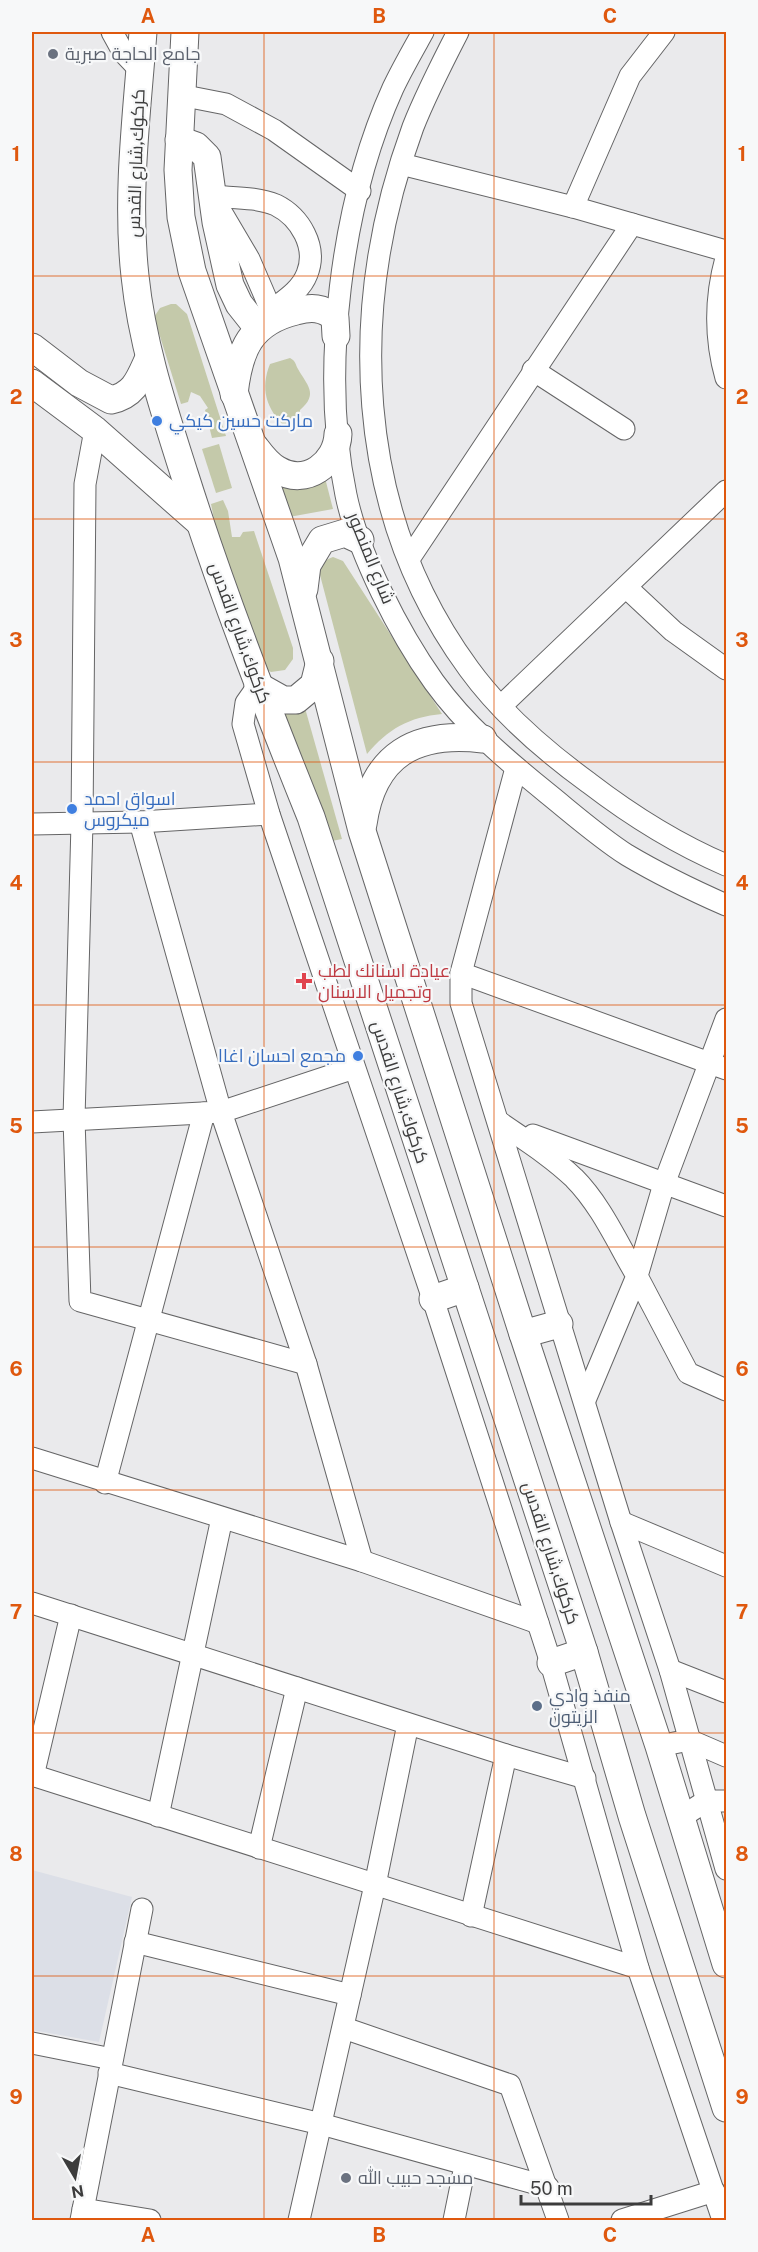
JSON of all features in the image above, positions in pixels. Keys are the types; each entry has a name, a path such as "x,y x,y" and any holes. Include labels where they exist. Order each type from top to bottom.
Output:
{"main road":[{"name":"كركوك,شارع القدس","path":"143,32 133,184 133,235 134,274 148,360 200,523 258,686 311,817 584,1652 632,1816 726,2108"},
{"path":"185,32 180,95 179,195 186,246 234,396 304,597 362,831 523,1334 659,1746 726,1964"},
{"path":"179,140 196,146 207,157 220,246 232,290 242,308 268,318 302,309 321,309 335,318 336,336"},
{"path":"234,396 241,358 268,318"},
{"path":"32,346 79,383 111,400 130,394 138,383 148,360"},
{"path":"32,383 95,430 200,523"},
{"path":"250,441 278,471 289,475 303,475 325,465 338,443 338,434"},
{"path":"304,597 307,565 322,540 345,533 360,540"},
{"path":"258,686 283,700 296,700 314,685 320,661"},
{"path":"362,831 371,790 391,759 404,749 435,738 455,736 483,739"},
{"path":"433,1299 465,1288"},
{"path":"523,1334 559,1324"},
{"path":"551,1663 584,1652"}],"street":[{"path":"111,32 123,52 140,70"},
{"name":"شارع المنصور","path":"423,32 393,89 369,155 342,281 336,336 335,409 346,496 360,540 414,653 456,710 483,739 625,854 726,905"},
{"name":"شارع المنصور","path":"458,32 427,92 401,164 384,233 373,303 370,361 371,405 378,456 389,508 423,596 470,671 501,706 567,768 610,799 656,831 726,865"},
{"path":"573,207 630,76 664,32"},
{"path":"180,95 226,104 274,130 360,191"},
{"path":"401,164 573,207 726,251"},
{"path":"212,196 275,205 289,214 306,237 310,262 307,275 268,318"},
{"path":"408,559 632,224"},
{"path":"726,258 720,284 717,321 720,353 726,378"},
{"path":"533,370 624,429"},
{"path":"95,430 85,484 82,823 74,1119 80,1301 306,1364"},
{"path":"501,706 726,491"},
{"path":"627,588 673,631 726,669"},
{"path":"258,686 246,703 243,724 269,814 433,1299 551,1663 638,1968 723,2220"},
{"path":"516,768 462,973 461,1003 621,1522 670,1670 689,1740 716,1801 726,1869"},
{"path":"32,824 140,822 269,814"},
{"path":"140,822 212,1112 306,1364 362,1561"},
{"path":"462,973 718,1066"},
{"path":"585,1400 637,1276 664,1184 718,1066 726,1019"},
{"path":"32,1122 212,1112 354,1068"},
{"path":"105,1483 148,1320 212,1112"},
{"path":"499,1122 726,1206"},
{"path":"499,1122 550,1156 576,1180 596,1207 637,1276 687,1373 726,1390"},
{"path":"32,1458 105,1483 362,1561 538,1623"},
{"path":"158,1816 222,1518"},
{"path":"621,1522 726,1566"},
{"path":"32,1603 408,1724 585,1778"},
{"path":"70,1615 32,1775 638,1968"},
{"path":"670,1670 726,1692"},
{"path":"259,1848 297,1688"},
{"path":"299,2220 344,2028 408,1724"},
{"path":"659,1746 689,1740 726,1756"},
{"path":"471,1916 506,1755"},
{"path":"680,1818 716,1801"},
{"path":"142,1909 82,2215 150,2220"},
{"path":"135,1942 350,1995"},
{"path":"344,2028 510,2085 558,2220"},
{"path":"32,2043 465,2166 548,2187"},
{"path":"454,2220 465,2166"},
{"path":"622,2220 714,2191"}],"shaded area":[{"path":"32,1870 132,1897 99,2042 32,2030"}],"green space":[{"path":"176,304 187,314 226,436 212,438 205,410 208,408 200,396 191,392 188,402 181,404 154,317 160,308"},
{"path":"290,358 308,385 310,394 306,404 300,410 299,422 285,427 269,405 265,382 270,364"},
{"path":"219,444 232,488 216,493 202,449"},
{"path":"325,478 333,509 289,517 281,487"},
{"path":"223,500 228,511 232,537 240,537 243,532 254,531 293,648 293,659 285,670 271,672 266,669 217,534 211,504"},
{"path":"333,557 343,561 442,714 409,721 391,731 367,754 320,575 323,564"},
{"path":"303,701 342,839 327,842 281,709"}],"place":[{"name":"جامع الحاجة صبرية","path":"53,54"},
{"name":"ماركت حسين كيكي","path":"157,421"},
{"name":"اسواق احمد ميكروس","path":"72,809"},
{"name":"عيادة اسنانك لطب وتجميل الاسنان","path":"304,981"},
{"name":"مجمع احسان اغاا","path":"358,1056"},
{"name":"منفذ وادي الزيتون","path":"537,1706"},
{"name":"مسجد حبيب الله","path":"346,2178"}]}
